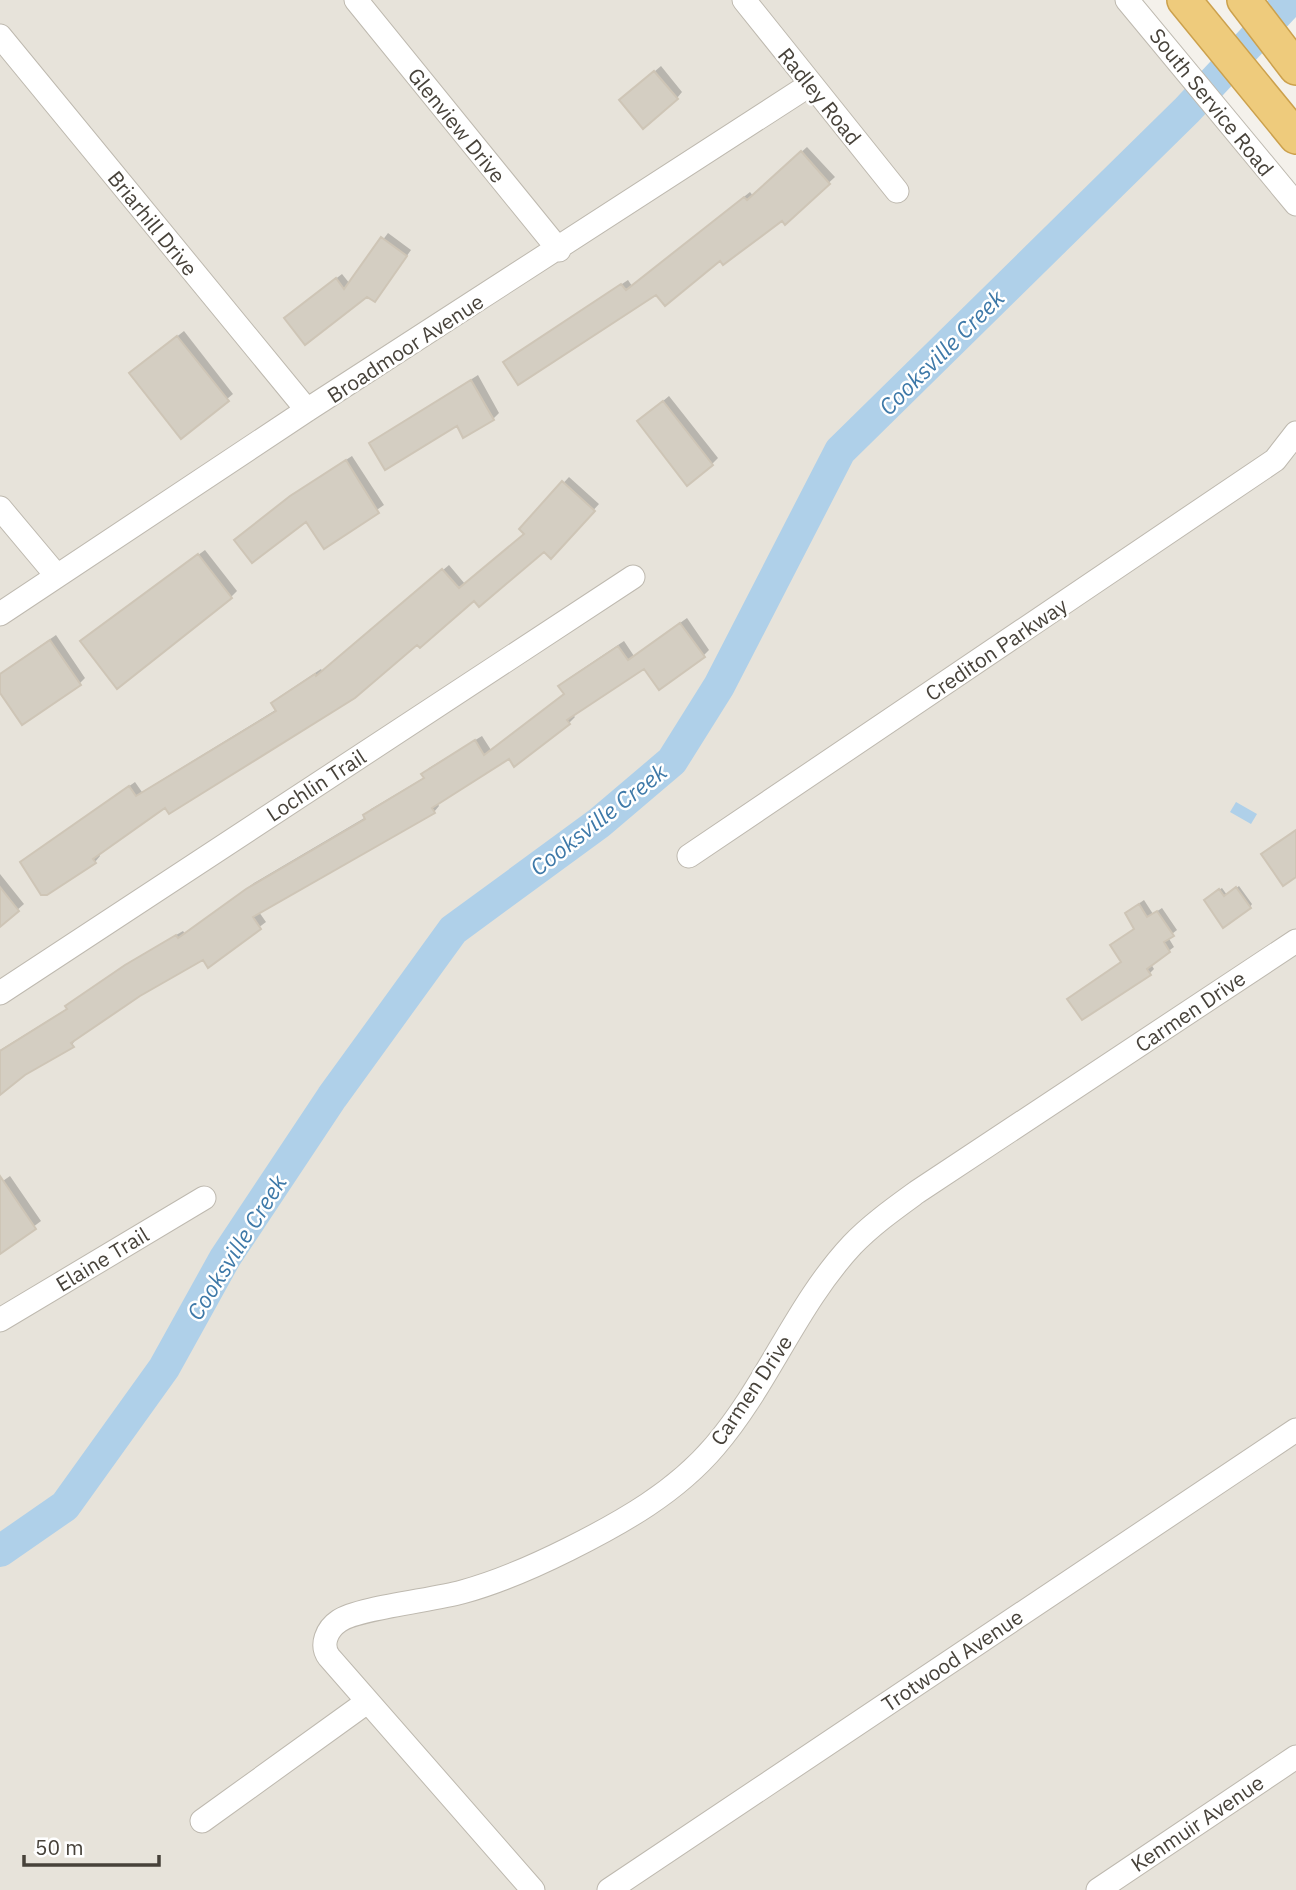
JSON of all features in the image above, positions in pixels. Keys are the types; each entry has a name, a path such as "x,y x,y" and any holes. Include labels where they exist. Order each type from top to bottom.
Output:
{"highway":[{"path":"1184,0 1296,137"},
{"path":"1244,0 1293,64"}],"street":[{"name":"Glenview Drive","path":"356,0 559,250"},
{"name":"Radley Road","path":"744,0 897,191"},
{"name":"South Service Road","path":"1127,0 1184,65 1296,204"},
{"name":"Briarhill Drive","path":"0,36 307,410"},
{"name":"Broadmoor Avenue","path":"0,614 307,410 559,250 811,84"},
{"name":"Crediton Parkway","path":"689,856 1275,460 1296,433"},
{"path":"0,508 57,576"},
{"name":"Lochlin Trail","path":"0,993 632,577"},
{"name":"Carmen Drive","path":"533,1890 325,1651 326,1638 337,1622 356,1614 461,1592 513,1575 617,1524 652,1503 715,1447 816,1292 853,1244 873,1226 918,1192 1296,941"},
{"name":"Elaine Trail","path":"0,1320 204,1198"},
{"name":"Trotwood Avenue","path":"609,1890 1296,1430"},
{"path":"202,1821 367,1702"},
{"name":"Kenmuir Avenue","path":"1098,1890 1296,1756"}],"shaded area":[{"path":"0,0 1115,0 1296,217 1296,1890 0,1890"}],"water":[{"path":"1236,802 1257,814 1251,824 1230,812"}],"building":[{"path":"654,71 678,99 643,129 619,100"},
{"path":"801,151 830,184 785,225 782,221 723,265 720,261 665,306 656,295 518,385 503,362 621,284 626,290 744,197 747,200"},
{"path":"381,237 407,256 375,302 367,297 305,345 284,318 336,278 344,289"},
{"path":"177,336 229,401 181,439 129,373"},
{"path":"471,380 494,420 463,438 457,426 385,470 369,443"},
{"path":"663,401 713,465 687,486 637,421"},
{"path":"346,460 379,513 324,549 306,522 252,563 234,540 290,496"},
{"path":"562,481 595,511 551,559 544,552 479,607 474,601 420,648 417,645 355,698 169,814 165,808 93,859 96,863 47,895 41,895 20,862 129,786 136,796 276,711 271,703 315,674 316,676 442,569 459,588 524,534 519,529"},
{"path":"198,554 232,598 117,689 80,641"},
{"path":"680,623 705,657 659,690 644,669 567,720 570,724 514,767 509,759 432,808 435,813 253,917 261,929 208,968 203,960 140,996 71,1043 74,1047 25,1075 0,1095 0,1051 67,1009 65,1006 125,965 176,935 178,938 246,889 365,819 363,815 424,778 421,774 475,740 484,755 564,694 558,686 618,646 628,660"},
{"path":"50,640 81,685 22,725 0,693 0,674"},
{"path":"1296,830 1296,877 1283,886 1261,854"},
{"path":"0,887 19,911 0,927"},
{"path":"1236,887 1251,908 1223,928 1204,900 1219,889 1224,896"},
{"path":"1139,904 1147,917 1157,911 1174,936 1164,942 1170,952 1147,969 1151,975 1082,1020 1067,999 1121,962 1110,945 1134,929 1125,913"},
{"path":"0,1176 36,1229 0,1254"}],"waterway":[{"name":"Cooksville Creek","path":"0,1551 65,1506 164,1368 225,1258 332,1097 453,930 599,823 672,761 719,686 840,451 1187,110 1290,0"}]}
